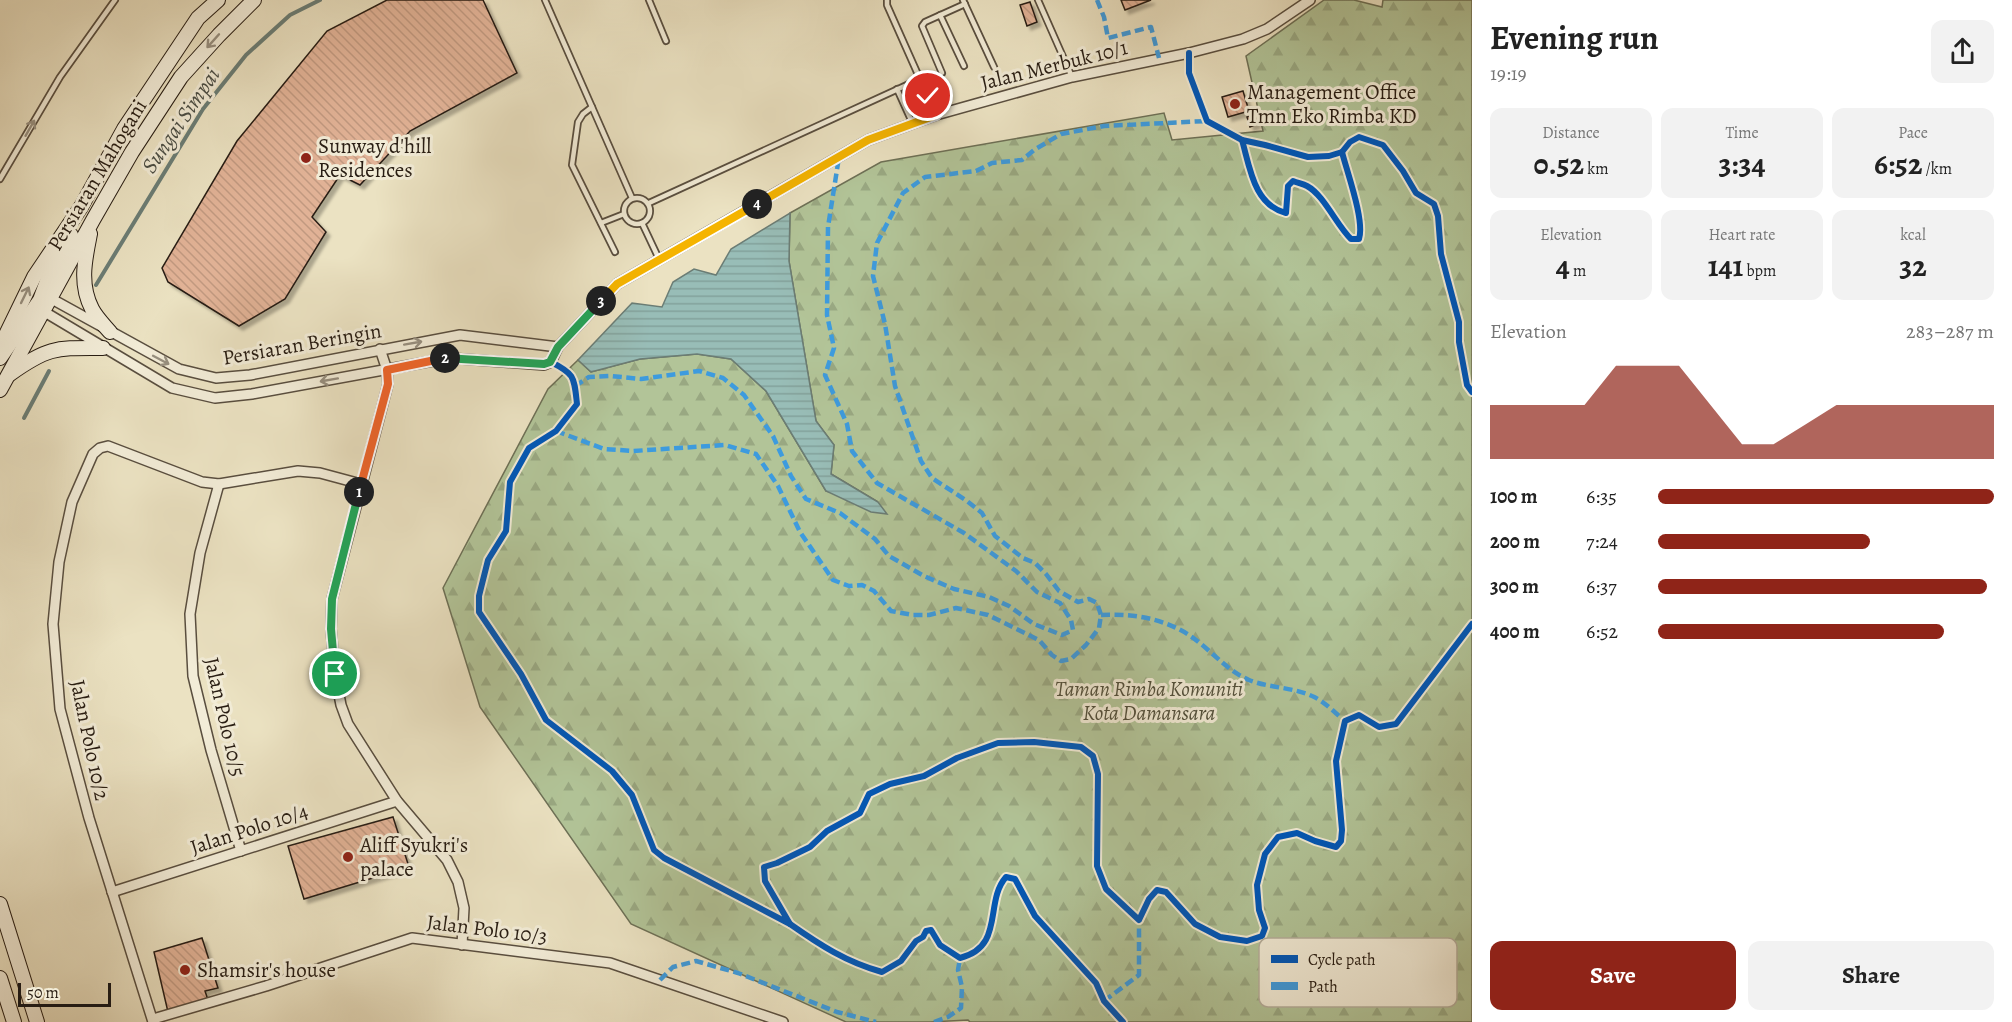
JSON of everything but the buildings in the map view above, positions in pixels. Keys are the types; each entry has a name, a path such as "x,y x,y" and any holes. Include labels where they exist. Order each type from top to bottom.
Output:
{"main road":[{"name":"Persiaran Mahogani","path":"0,348 34,277 81,207 124,129 198,18 219,0"},
{"name":"Persiaran Mahogani","path":"0,390 44,303 132,152 181,77 254,0"},
{"path":"0,358 44,303 49,276 73,232 81,207"},
{"path":"93,220 83,271 84,285 92,309 110,332"},
{"path":"7,377 32,358 48,351 67,348 103,348"},
{"path":"0,903 37,1022"},
{"path":"0,978 14,1022"}],"street":[{"name":"Jalan Merbuk 10/1","path":"550,362 558,347 617,284 868,140 912,122 1072,77 1189,53 1243,39 1267,29 1310,0"},
{"name":"Persiaran Beringin","path":"44,303 110,332 179,369 216,378 250,375 460,335 558,347"},
{"name":"Persiaran Beringin","path":"44,303 103,348 172,388 215,398 252,394 449,358 544,364 550,362"},
{"path":"380,349 387,370 388,384 332,599 331,629 335,674 341,705 348,724 397,801 447,860 458,882 464,908 462,945"},
{"name":"Jalan Polo 10/2","path":"153,1021 89,818 60,708 53,624 59,562 72,502 93,454 100,448 108,446 202,482 219,484 298,471 320,473 361,484"},
{"name":"Jalan Polo 10/5","path":"219,484 200,553 190,614 193,676 211,750 241,851"},
{"name":"Jalan Polo 10/4","path":"112,892 397,801"},
{"name":"Jalan Polo 10/3","path":"153,1021 412,938 610,963 783,1022"}],"lane":[{"path":"0,179 60,77 115,0"},
{"path":"545,0 632,198"},
{"path":"648,0 666,41"},
{"path":"887,0 887,5 936,115"},
{"path":"1038,0 1072,77"},
{"path":"942,73 922,26 925,22 964,2 994,67"},
{"path":"940,15 964,66"},
{"path":"649,203 920,79"},
{"path":"897,89 912,122"},
{"path":"592,107 583,114 578,122 572,165 615,252"},
{"path":"641,197 649,203 650,215 642,224 629,221 624,214 625,204 632,198 641,197"},
{"path":"601,223 624,214"},
{"path":"642,224 660,260"}],"green space":[{"name":"Taman Rimba Komuniti Kota Damansara","path":"1324,0 1354,0 1382,7 1383,0 1472,0 1472,1022 970,1022 968,1020 846,1022 631,924 480,707 443,588 548,389 578,360 591,372 640,359 697,354 731,359 766,391 826,491 878,502 831,474 834,445 816,421 789,261 790,213 881,162 1164,113 1172,140 1263,131 1246,56"}],"water":[{"path":"790,213 789,261 816,421 834,445 831,474 878,502 887,514 871,512 826,491 766,391 731,359 697,354 640,359 591,372 578,360 632,303 662,307 673,282 694,269 716,275 731,249"}],"waterway":[{"name":"Sungai Simpai","path":"96,285 203,109 246,55 290,15 320,0"},
{"name":"Sungai Simpai","path":"24,418 49,371"}],"marked path":[{"path":"1097,0 1104,17 1108,38 1151,27 1159,58"},
{"path":"556,431 604,449 633,451 725,445 756,454 778,486 800,532 833,580 849,586 862,585 874,591 891,611 929,615 956,608 988,615 1039,640 1052,655 1061,661 1071,659 1099,628 1101,615 1097,603 1089,599 1078,602 1059,591 1035,563 1023,558 995,536 982,513 932,478 921,461 895,386 885,324 873,276 877,243 903,193 925,177 976,171 992,163 1022,160 1061,134 1104,126 1207,121"},
{"path":"575,386 589,377 611,376 641,379 699,371 723,378 744,395 773,436 791,476 806,499 840,513 875,539 889,556 924,576 954,589 989,597 1009,606 1034,624 1062,635 1073,630 1071,620 1060,603 1037,592 1016,571 964,533 877,483 852,451 847,424 825,375 834,348 827,315 828,227 839,157"},
{"path":"1101,615 1141,617 1179,629 1242,677 1257,683 1312,696 1345,721"},
{"path":"1104,1001 1139,975 1139,920"},
{"path":"934,1022 948,1017 961,1008 962,987 958,970 960,958"},
{"path":"660,980 673,967 696,961 738,973 837,1012 876,1022"}],"cycle path":[{"path":"1189,53 1189,73 1207,121 1242,140 1308,157 1329,156 1342,152 1350,142 1359,137 1383,145 1416,193 1434,204 1438,216 1441,254 1459,322 1459,342 1467,385 1472,392"},
{"path":"1242,140 1255,184 1260,194 1275,209 1286,213 1288,186 1293,181 1305,185 1325,203 1351,239 1359,239 1358,209 1342,152"},
{"path":"551,362 572,377 577,404 556,431 529,448 510,482 506,531 488,560 479,596 479,612 521,674 546,720 612,771 632,795 654,850 664,858 790,924 765,881 764,867 810,847 827,831 860,813 869,794 890,784 924,776 957,758 998,743 1034,742 1081,747 1093,756 1098,774 1097,866 1106,889 1139,920 1149,899 1157,890 1166,892 1195,924 1220,937 1247,941 1262,936 1265,928 1259,910 1257,885 1265,854 1278,837 1297,833 1336,847 1341,841 1336,761 1345,721 1359,715 1379,727 1396,724 1472,624"},
{"path":"790,924 834,952 882,972 901,961 916,941 923,937 926,931 931,930 940,945 960,958 974,952 983,944 989,934 1000,887 1006,877 1015,879 1035,916 1096,983 1104,1001 1123,1022"}],"place":[{"name":"Management Office Tmn Eko Rimba KD","path":"1235,104"},
{"name":"Sunway d'hill Residences","path":"306,158"},
{"name":"Aliff Syukri's palace","path":"348,857"},
{"name":"Shamsir's house","path":"185,970"}],"route":[{"path":"335,674 331,629 332,599 388,384 387,370 449,358 544,364 550,362 558,347 617,284 868,140 936,115 928,96"}]}
